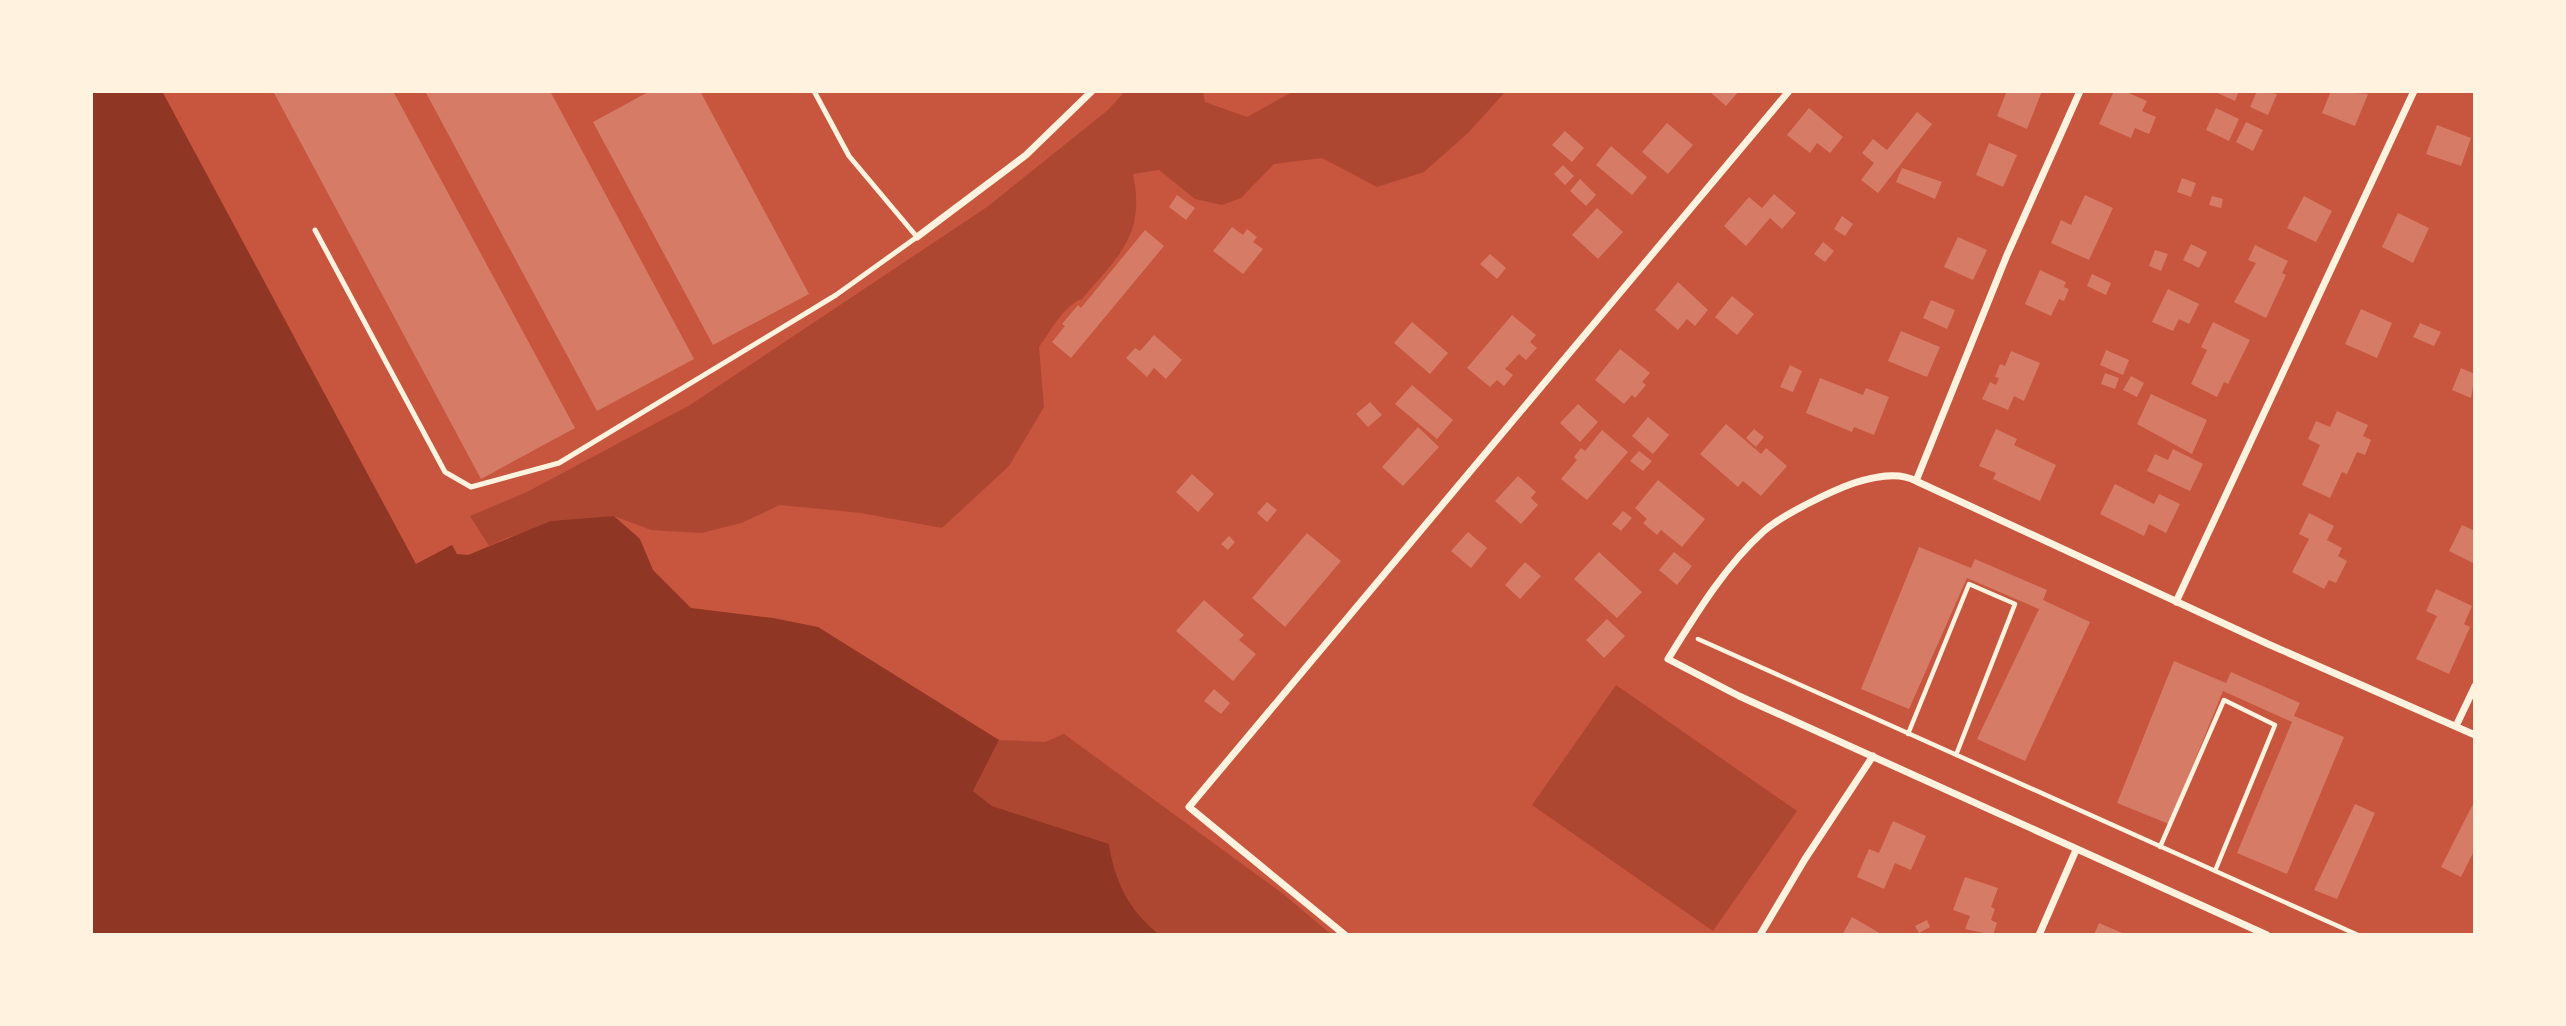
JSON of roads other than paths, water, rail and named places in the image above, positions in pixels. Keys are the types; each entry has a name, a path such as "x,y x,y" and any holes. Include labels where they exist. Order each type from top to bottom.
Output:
{"street":[{"path":"917,237 1026,155 1092,91"},
{"path":"1345,935 1189,807 1788,91"},
{"path":"1916,481 2007,255 2080,91"},
{"path":"2176,602 2414,91"},
{"path":"2267,935 1739,696 1668,659 1711,591 1765,529 1836,489 1874,477 1909,477 2176,602 2475,735"},
{"path":"2456,726 2475,686"},
{"path":"1760,935 1805,859 1872,756"},
{"path":"2039,935 2076,850"}],"lane":[{"path":"315,230 445,472 471,487 559,463 836,295 917,237 849,156 814,91"}]}
